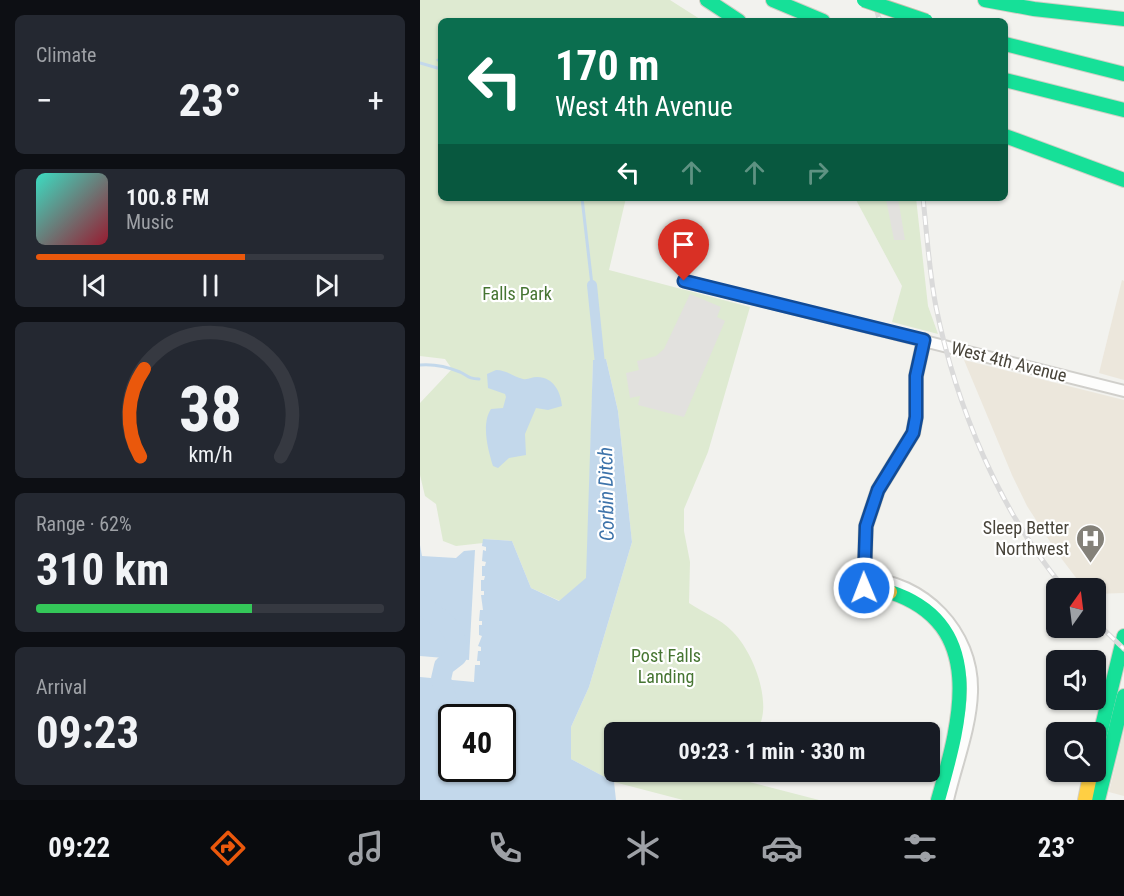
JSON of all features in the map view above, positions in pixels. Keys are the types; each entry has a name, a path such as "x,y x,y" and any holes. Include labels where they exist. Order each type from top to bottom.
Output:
{"main road":[{"path":"707,0 734,18"},
{"path":"773,0 816,18"},
{"path":"864,0 917,18"},
{"path":"986,0 1034,9 1124,19"},
{"path":"1008,45 1124,74"},
{"path":"1008,81 1124,111"},
{"path":"1008,137 1124,180"},
{"path":"924,340 916,376 915,425 907,445 888,472 870,509 863,544 864,583 921,607 941,626 956,653 963,680 962,702 938,800"},
{"path":"1103,722 1124,636"},
{"path":"1098,800 1124,696"},
{"path":"1085,800 1089,782"}],"street":[{"name":"West 4th Avenue","path":"684,281 1124,391"},
{"path":"864,583 896,584 923,597 948,621 965,649 971,674 972,700 948,800"}],"shaded area":[{"path":"886,201 898,201 905,240 894,240"},
{"path":"1122,280 1124,281 1124,380 1099,373"},
{"path":"690,294 721,307 717,317 725,321 684,417 638,405 640,396 630,398 626,373 639,370 637,361 656,356 664,349"},
{"path":"964,360 1124,400 1124,593 1106,594 1106,578 1076,578 1027,506"},
{"path":"1124,730 1124,796 1109,792"}],"green space":[{"name":"Falls Park","path":"420,0 670,0 698,18 438,18 438,201 625,201 609,270 750,307 708,452 684,509 684,531 690,562 689,603 717,619 740,640 759,679 763,708 761,722 604,722 604,777 571,759 571,727 589,687 632,542 618,411 606,359 593,360 587,578 560,601 531,588 512,541 483,539 483,543 456,546 443,541 436,504 425,496 420,475 420,403 452,369 445,359 420,356"},
{"path":"857,201 916,201 928,306 938,334 892,322 902,286"},
{"name":"Falls Park","path":"614,782 750,782 819,800 683,800"}],"water":[{"path":"606,359 618,411 632,542 589,687 571,727 571,759 604,777 604,782 614,782 616,800 420,800 420,677 474,682 475,665 480,665 480,661 477,661 481,647 478,646 482,636 479,635 479,625 482,625 482,621 479,621 480,610 483,610 481,595 484,595 484,591 481,591 481,580 484,580 482,566 485,566 486,562 482,561 483,550 486,551 486,547 482,546 483,539 512,541 531,588 559,601 586,578 593,360"},
{"path":"496,370 523,379 537,377 548,380 556,387 562,406 548,410 536,408 525,434 526,455 509,458 498,468 493,466 486,429 491,409 503,408 506,397 505,394 488,388 487,374"},
{"path":"420,545 422,556 456,558 464,551 475,550 469,660 420,656"}],"waterway":[{"path":"420,63 438,68"},
{"name":"Corbin Ditch","path":"582,201 592,285"},
{"name":"Corbin Ditch","path":"592,285 601,374"},
{"path":"420,365 445,367 479,379"},
{"path":"420,604 447,624 455,637 457,656 444,666 441,679 448,704"}],"railway":[{"path":"873,0 879,18"},
{"path":"923,201 936,307 955,381 968,419 1000,491 1019,525 1056,578"},
{"path":"1106,632 1124,649"}],"traffic: fast":[{"path":"707,0 734,18"},
{"path":"773,0 816,18"},
{"path":"864,0 917,18"},
{"path":"985,0 1034,9 1124,19"},
{"path":"1008,45 1124,74"},
{"path":"1008,81 1124,110"},
{"path":"1008,137 1124,180"},
{"path":"890,592 922,607 943,628 955,653 959,680 958,710 953,741 938,800"},
{"path":"1103,722 1124,636"},
{"path":"1098,800 1124,696"}],"traffic: slow":[{"path":"890,592 864,588 866,526 878,490 913,433 916,417 916,376 924,340"},
{"path":"1085,800 1089,782"}],"place":[{"name":"Sleep Better Northwest","path":"1090,564"}],"route":[{"path":"684,281 924,340 915,384 916,417 913,433 888,472 870,509 863,544 864,588"}],"park label":[{"name":"Post Falls Landing","path":"666,666"}]}
